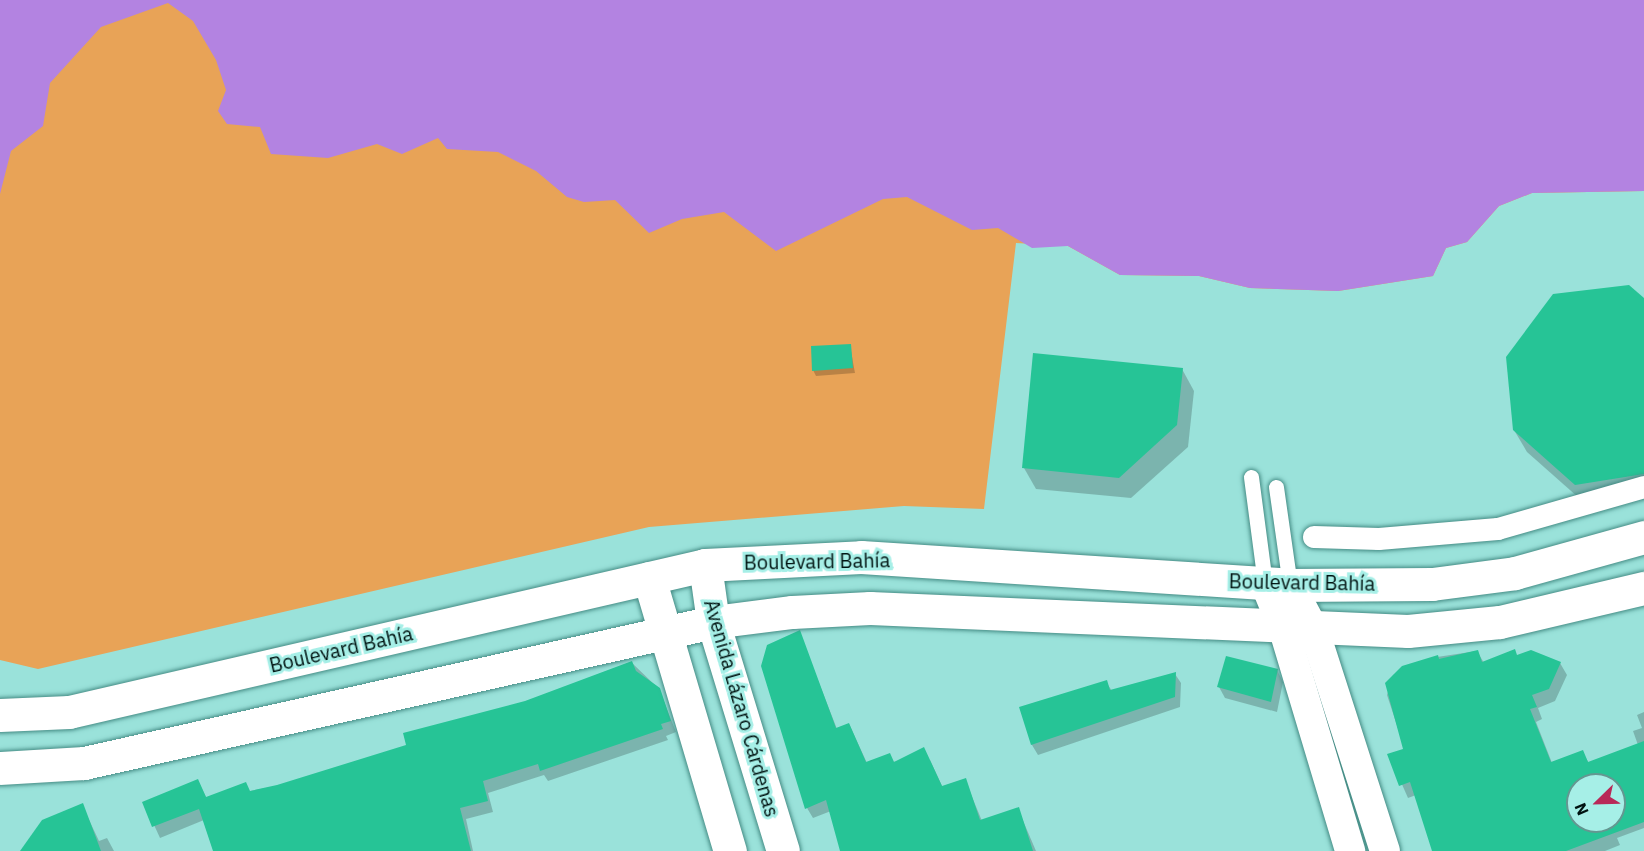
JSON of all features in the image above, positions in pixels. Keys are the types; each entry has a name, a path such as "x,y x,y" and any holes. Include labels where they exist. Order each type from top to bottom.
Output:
{"main road":[{"name":"Boulevard Bahía","path":"0,715 69,712 705,565 861,557 1278,584 1432,584 1515,573 1644,537"},
{"name":"Avenida Lázaro Cárdenas","path":"705,565 713,622 783,851"},
{"path":"649,578 663,634 730,851"},
{"path":"0,768 84,763 713,622 870,608 1408,631 1500,622 1644,588"}],"street":[{"path":"1314,537 1378,539 1498,529 1644,487"},
{"path":"1278,584 1298,628 1385,851"},
{"path":"1298,628 1350,851"}],"lane":[{"path":"1251,477 1278,584"},
{"path":"1276,487 1278,584"}],"shaded area":[{"path":"0,0 1644,0 1644,191 1532,193 1499,206 1467,242 1446,248 1433,276 1338,291 1250,288 1199,276 1120,275 1068,246 1016,243 984,509 904,506 649,527 38,669 0,660"},
{"path":"0,0 1644,0 1644,191 1532,193 1499,206 1467,242 1446,248 1433,276 1338,291 1250,288 1199,276 1120,275 1068,246 1032,248 998,228 972,230 907,197 883,199 776,251 724,212 682,219 649,233 615,200 584,202 567,197 536,171 498,152 447,149 438,138 402,154 377,144 328,158 271,154 260,127 227,124 218,111 226,90 216,60 193,21 168,3 101,27 50,83 43,126 11,151 0,194"}],"building":[{"path":"1629,285 1644,298 1644,474 1575,485 1513,430 1506,357 1553,294"},
{"path":"851,344 853,368 812,371 811,346"},
{"path":"1033,353 1183,368 1177,425 1119,478 1022,468"},
{"path":"800,630 836,728 849,723 866,762 890,753 894,762 924,747 942,786 966,778 980,820 1019,807 1033,851 840,851 826,800 805,809 761,666 767,645"},
{"path":"1515,649 1517,655 1531,650 1561,662 1549,689 1532,695 1537,707 1530,709 1551,762 1583,750 1588,762 1644,741 1644,822 1626,829 1626,773 1566,773 1566,833 1614,833 1566,851 1432,851 1410,782 1399,786 1387,754 1403,749 1385,683 1402,666 1438,655 1439,659 1478,650 1482,662"},
{"path":"1226,656 1278,669 1271,702 1217,687"},
{"path":"632,661 636,671 660,688 671,721 661,724 663,729 540,771 538,764 483,781 488,801 460,808 471,851 213,851 199,809 152,827 142,802 198,779 206,797 246,782 250,791 277,785 406,745 403,733 525,701"},
{"path":"1176,672 1175,697 1031,745 1019,707 1107,680 1110,690"},
{"path":"83,803 101,851 20,851 42,820"}]}
